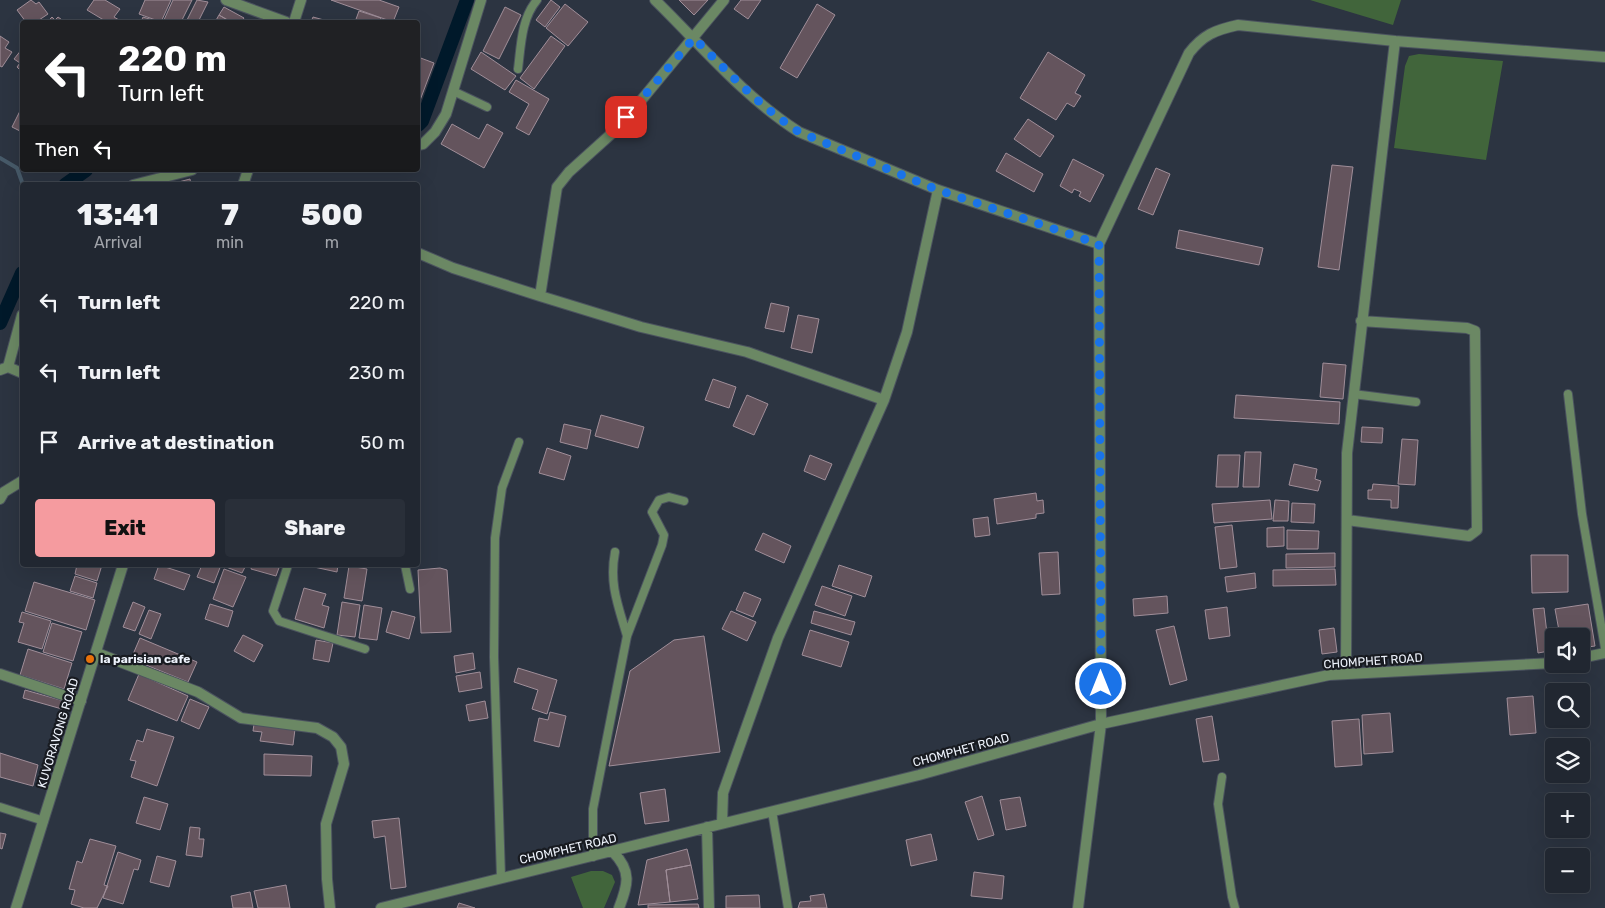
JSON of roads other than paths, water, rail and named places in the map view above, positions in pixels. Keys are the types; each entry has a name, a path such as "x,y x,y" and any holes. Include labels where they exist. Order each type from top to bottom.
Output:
{"street":[{"path":"226,0 281,20"},
{"path":"295,20 301,0"},
{"path":"420,145 435,132 446,114 481,0"},
{"path":"655,0 751,96 799,132 938,190 1099,244"},
{"path":"540,296 557,186 569,172 620,126 724,0"},
{"path":"1078,908 1101,724 1099,244 1189,53 1200,39 1215,30 1238,25 1395,41 1605,57"},
{"path":"1346,673 1347,453 1395,41"},
{"path":"145,182 184,172"},
{"path":"722,823 723,793 778,638 884,400 907,332 938,190"},
{"path":"420,254 453,268 642,327 747,352 884,400"},
{"path":"20,321 4,369 20,373"},
{"path":"1347,520 1469,536 1477,530 1474,331 1467,328 1361,321"},
{"path":"1,494 20,482"},
{"name":"KUVORAVONG ROAD","path":"16,908 122,567"},
{"path":"97,652 198,692 240,718 317,728 333,737 341,747 344,764 326,824 327,879 330,908"},
{"path":"1590,656 1605,653"},
{"name":"CHOMPHET ROAD","path":"381,908 398,906 501,878 593,857 722,823 919,775 1101,724 1329,675 1545,663"},
{"path":"0,674 81,701"},
{"path":"707,827 709,908"},
{"path":"613,852 622,860 626,871 627,882 619,908"}],"lane":[{"path":"518,69 525,21 529,9 537,0"},
{"path":"453,92 487,107"},
{"path":"1353,394 1416,402"},
{"path":"1568,394 1582,514 1605,648"},
{"path":"501,878 494,657 495,538 502,488 519,442"},
{"path":"593,857 593,809 627,636 662,545 664,535 652,512 658,500 669,497 684,501"},
{"path":"616,552 612,568 613,591 627,636"},
{"path":"287,567 273,611 274,616 279,621 365,649"},
{"path":"405,567 410,588"},
{"path":"1222,777 1218,804 1235,908"},
{"path":"0,807 44,821"},
{"path":"772,811 788,908"}],"waterway":[{"path":"420,123 467,0"},
{"path":"0,158 17,168 22,182"},
{"path":"69,182 83,172"},
{"path":"0,323 20,278"}],"place":[{"name":"la parisian cafe","path":"90,659"}]}
